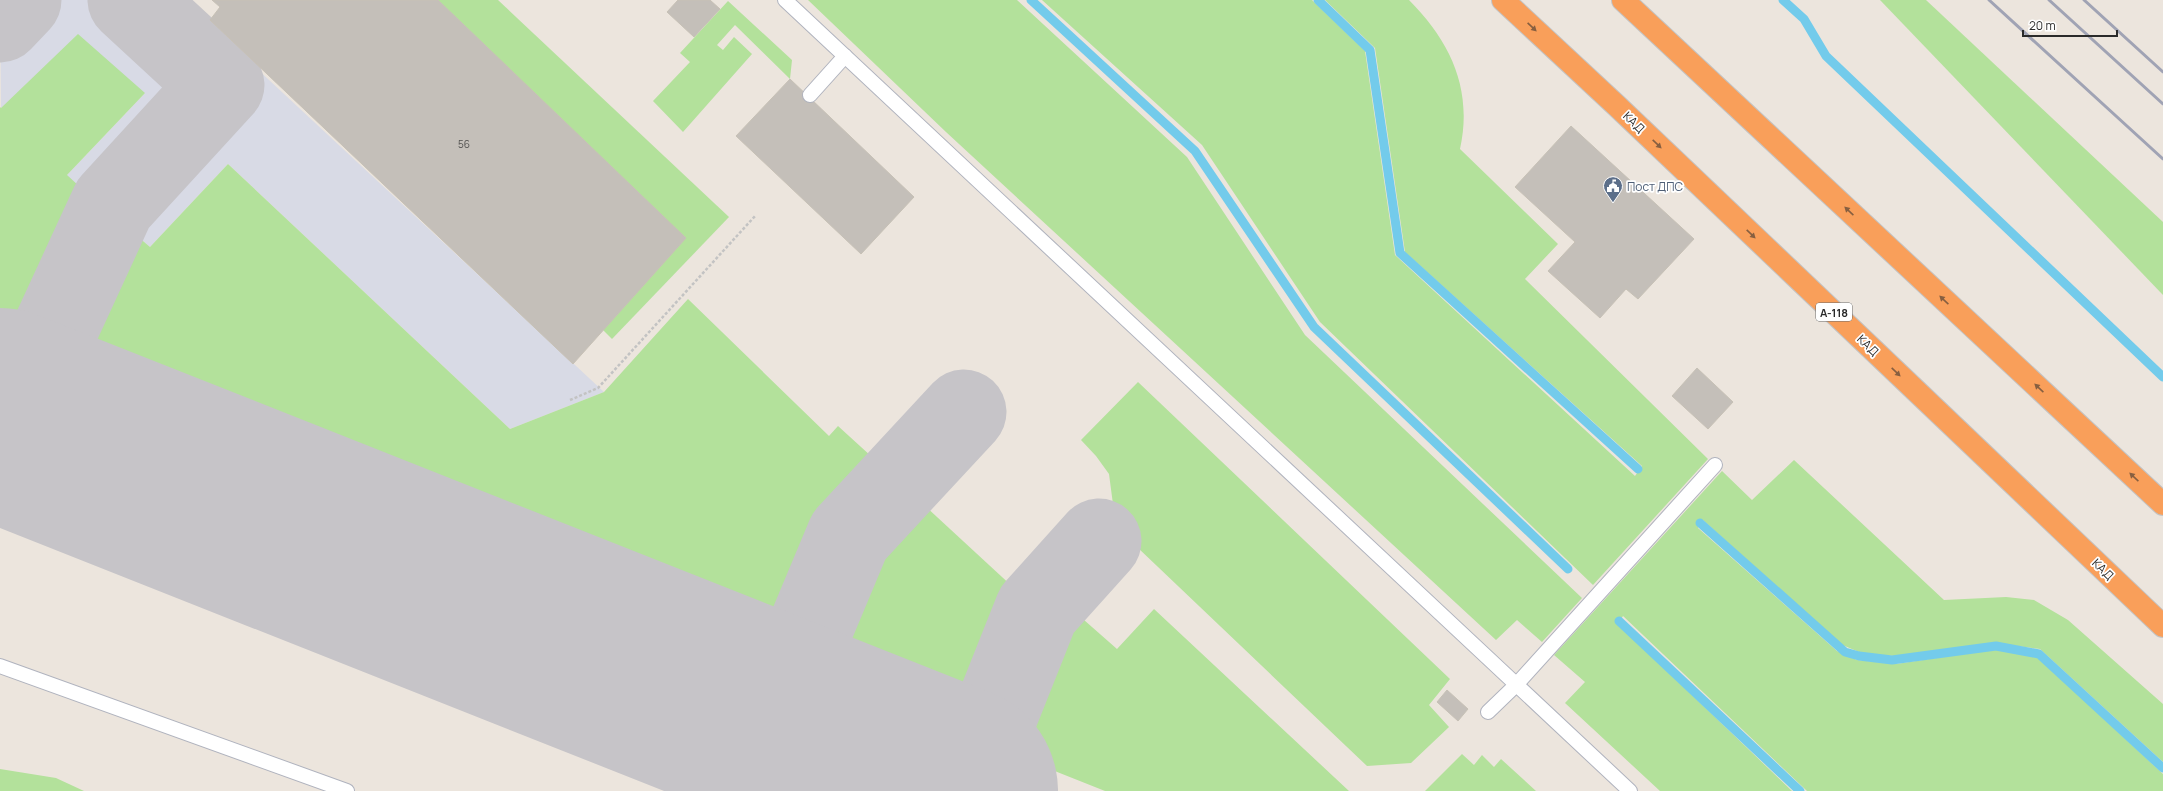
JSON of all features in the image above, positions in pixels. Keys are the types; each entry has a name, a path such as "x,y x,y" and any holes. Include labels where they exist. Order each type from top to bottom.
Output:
{"highway":[{"name":"КАД","path":"1503,0 1618,106 2163,626"},
{"path":"1623,0 2163,504"}],"lane":[{"path":"785,0 1630,791"},
{"path":"810,95 845,56"},
{"path":"1488,712 1516,685 1715,465"},
{"path":"0,666 347,791"}],"path":[{"path":"570,400 598,388 756,215"}],"shaded area":[{"path":"0,0 183,0 604,392 510,429 228,164 150,247 66,176 145,93 1,108"}],"green space":[{"path":"437,0 498,0 729,217 612,339 603,330"},
{"path":"808,0 1017,0 1187,157 1305,335 1582,598 1542,642 1517,620 1496,640 946,132"},
{"path":"1042,0 1312,0 1365,51 1395,255 1635,476 1642,466 1405,252 1375,48 1325,0 1409,0 1437,33 1455,68 1461,87 1463,107 1463,127 1460,149 1558,244 1525,279 1708,459 1593,585 1320,322 1202,145"},
{"path":"1880,0 1926,0 2163,222 2163,295"},
{"path":"728,1 792,60 790,79 735,25 717,45 723,50 734,37 752,54 683,132 653,101 690,62 680,53"},
{"path":"78,34 145,93 67,175 92,198 31,334 0,349 0,107 1,108"},
{"path":"228,164 510,429 604,392 688,299 829,436 838,426 883,467 834,523 786,635 750,651 84,384 65,352 123,224 150,247"},
{"path":"1138,382 1450,679 1429,705 1449,727 1411,763 1367,766 1116,527 1109,474 1096,456 1081,440"},
{"path":"1794,460 1944,600 2006,597 2034,600 2068,620 2163,704 2163,762 2040,649 1995,643 1895,656 1859,652 1840,644 1703,520 1698,528 1837,651 1857,660 1896,664 1996,649 2039,658 2163,774 2163,791 1807,791 1623,616 1618,624 1792,791 1660,791 1565,703 1585,682 1554,655 1722,471 1752,500"},
{"path":"911,493 1026,599 984,707 944,726 838,686 825,647 865,547"},
{"path":"1067,605 1117,649 1154,609 1349,791 1105,791 1027,760 1008,722 1052,621"},
{"path":"1462,754 1474,765 1482,755 1494,767 1501,759 1536,791 1425,791"},
{"path":"0,769 56,778 84,791 0,791"}],"building":[{"path":"212,0 438,0 686,238 573,364 210,20 220,7"},
{"path":"678,0 710,0 720,9 694,37 667,12"},
{"path":"790,79 914,197 861,254 736,136"},
{"path":"1571,126 1694,239 1638,299 1626,289 1600,318 1548,271 1575,242 1515,187"},
{"path":"1697,368 1733,402 1708,429 1672,396"},
{"path":"1447,690 1468,709 1458,721 1437,702"}],"waterway":[{"path":"1031,0 1195,151 1314,327 1568,569"},
{"path":"1318,0 1370,50 1400,253 1638,469"},
{"path":"1783,0 1804,19 1826,56 2163,377"},
{"path":"1700,523 1845,652 1859,656 1892,660 1996,646 2039,654 2163,768"},
{"path":"1619,621 1800,791"}],"taxiway":[{"path":"0,20 19,0"},
{"path":"14,419 113,204 222,85 130,0"},
{"path":"772,720 849,536 964,412"},
{"path":"965,791 1037,610 1099,541"}],"runway":[{"path":"0,414 952,791"}],"railway":[{"path":"1989,0 2163,159"},
{"path":"2049,0 2163,104"},
{"path":"2084,0 2163,72"}],"place":[{"name":"Пост ДПС","path":"1613,203"}]}
